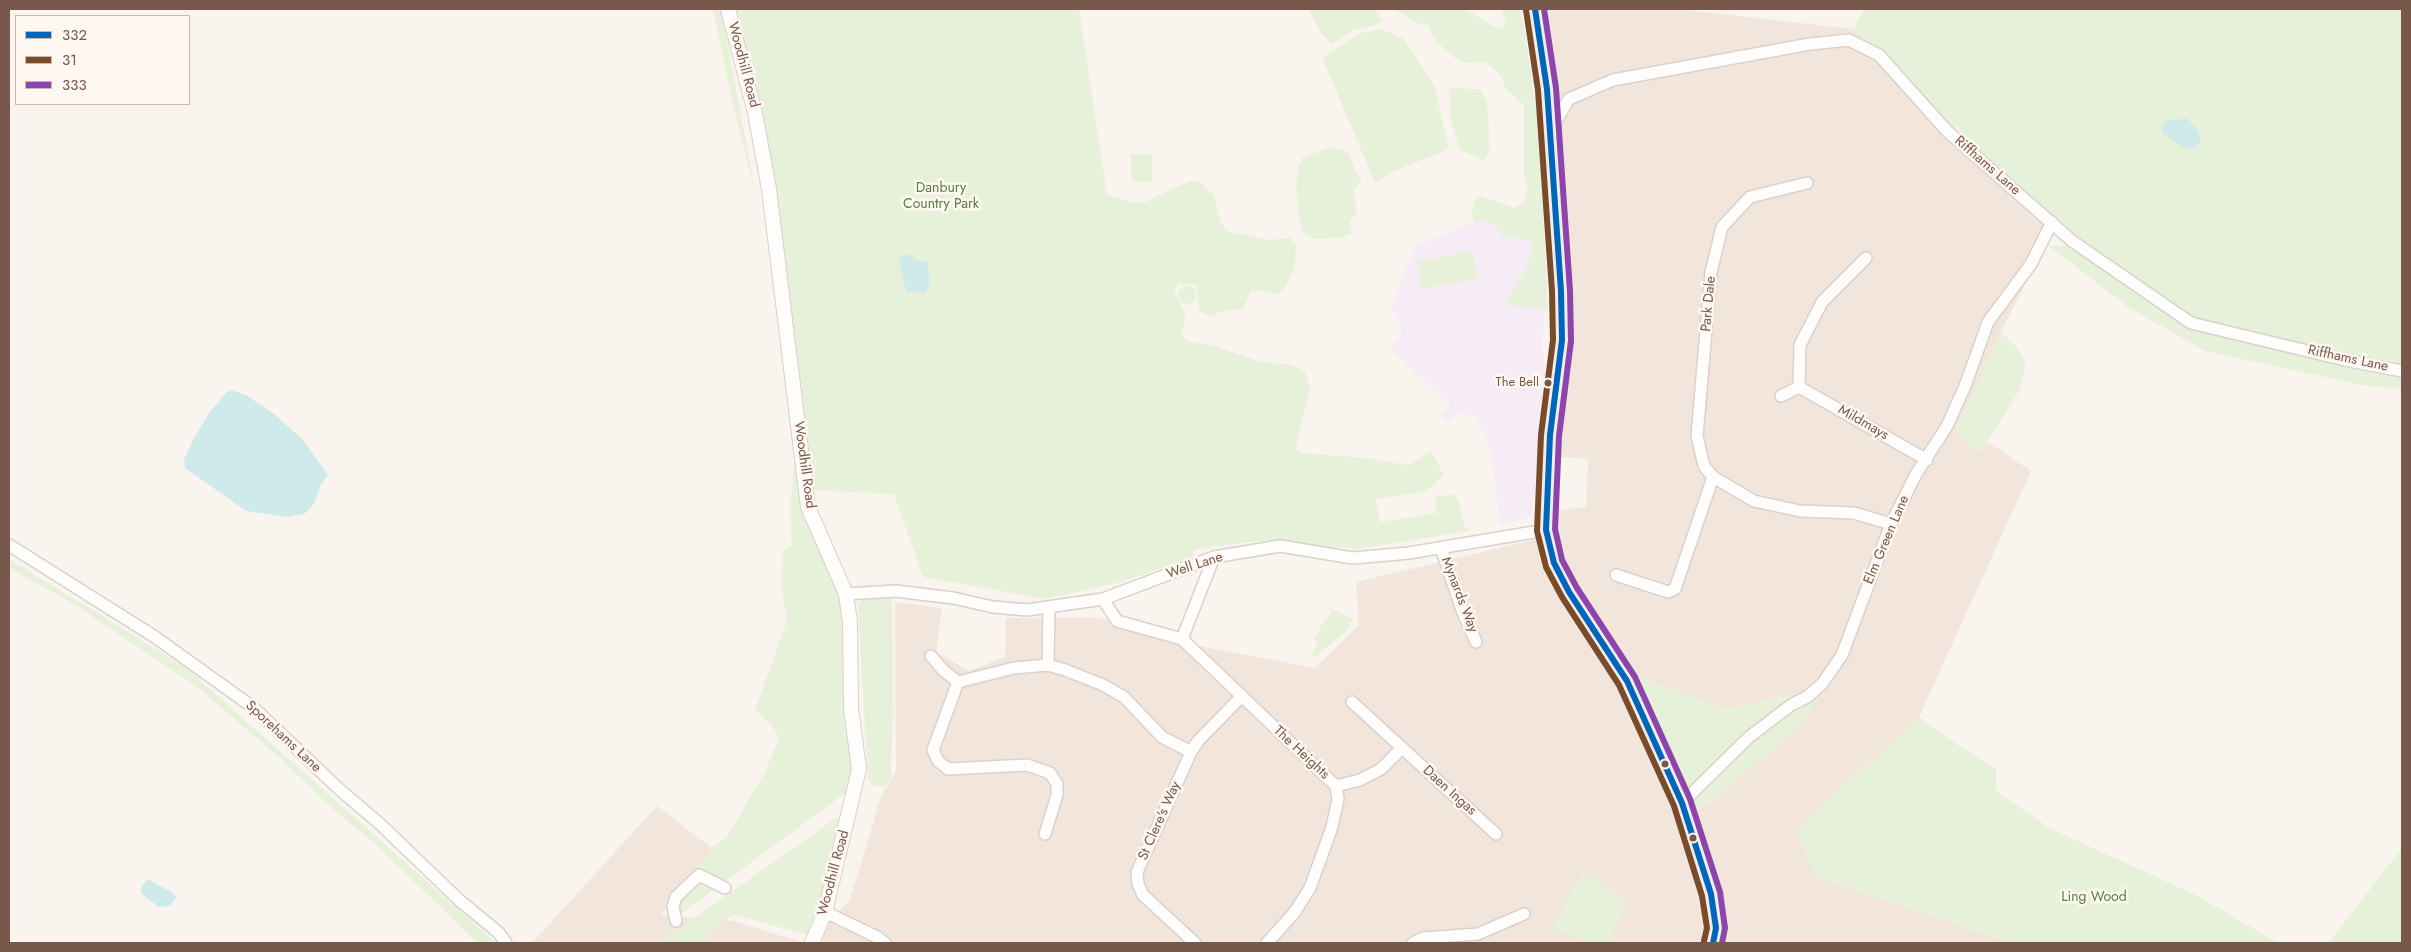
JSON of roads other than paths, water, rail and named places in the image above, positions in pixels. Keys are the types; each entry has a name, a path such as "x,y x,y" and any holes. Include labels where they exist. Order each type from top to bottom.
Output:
{"main road":[{"path":"1535,9 1547,89 1561,291 1562,340 1550,435 1546,530 1554,564 1569,592 1627,681 1682,804 1711,894 1716,928 1713,943"}],"street":[{"name":"Woodhill Road","path":"728,9 755,113 768,189 808,507 846,594 850,622 851,708 860,769 825,912 812,943"},
{"name":"Riffhams Lane","path":"1569,99 1613,80 1810,44 1849,40 1878,55 1947,132 2072,241 2191,323 2345,360 2402,370"},
{"path":"1547,89 1569,99 1550,130"},
{"name":"Park Dale","path":"1713,478 1704,466 1697,436 1711,272 1722,227 1750,197 1807,183"},
{"name":"Elm Green Lane","path":"1682,804 1748,738 1784,709 1806,697 1822,684 1842,655 1891,524 1916,474 1927,460 1947,426 1965,386 1988,322 2031,264 2052,222"},
{"path":"2043,237 2072,241"},
{"path":"1781,396 1799,387 1800,345 1822,302 1866,258"},
{"name":"Mildmays","path":"1799,387 1927,460"},
{"path":"1616,574 1668,592 1675,589 1713,478 1754,501 1800,511 1854,513 1891,524"},
{"name":"Well Lane","path":"846,594 896,591 953,598 992,607 1027,610 1103,599 1214,557 1280,546 1353,558 1441,548 1546,530"},
{"name":"Sporehams Lane","path":"9,545 155,637 254,708 338,789 380,824 459,900 499,933 506,943"},
{"name":"Mynards Way","path":"1441,548 1458,601 1476,642"},
{"path":"1182,639 1214,557"},
{"name":"The Heights","path":"1103,599 1117,621 1182,639 1336,786 1338,799 1332,827 1310,888 1294,913 1267,943"},
{"path":"1048,666 1049,607"},
{"path":"931,656 942,670 958,682"},
{"path":"958,682 1014,668 1048,666 1103,685 1124,697 1162,738 1191,752"},
{"path":"958,682 933,750 938,762 948,769 1027,765 1050,773 1056,784 1057,795 1045,834"},
{"name":"St Clere's Way","path":"1195,943 1144,895 1138,884 1137,872 1191,752 1198,741 1241,697"},
{"name":"Daen Ingas","path":"1352,702 1496,834"},
{"path":"1336,786 1347,784 1381,769 1402,748"},
{"path":"676,921 673,906 676,896 699,875 725,888"},
{"path":"825,912 877,937 885,943"},
{"path":"1412,943 1423,938 1478,934 1524,914"}],"water":[{"path":"2187,118 2199,132 2200,142 2193,149 2182,147 2161,132 2163,124 2168,121"},
{"path":"910,254 918,261 927,261 930,281 925,294 915,291 907,292 900,265 901,257"},
{"path":"231,390 246,395 274,414 303,440 328,475 320,486 314,504 304,514 288,517 246,511 185,468 184,459 194,438 210,412 226,393"},
{"path":"148,879 173,893 176,897 170,906 159,907 144,896 141,892 142,886"}],"place":[{"name":"The Bell","path":"1548,383"}],"park label":[{"name":"Danbury Country Park","path":"941,197"},
{"name":"Ling Wood","path":"2094,898"}]}
